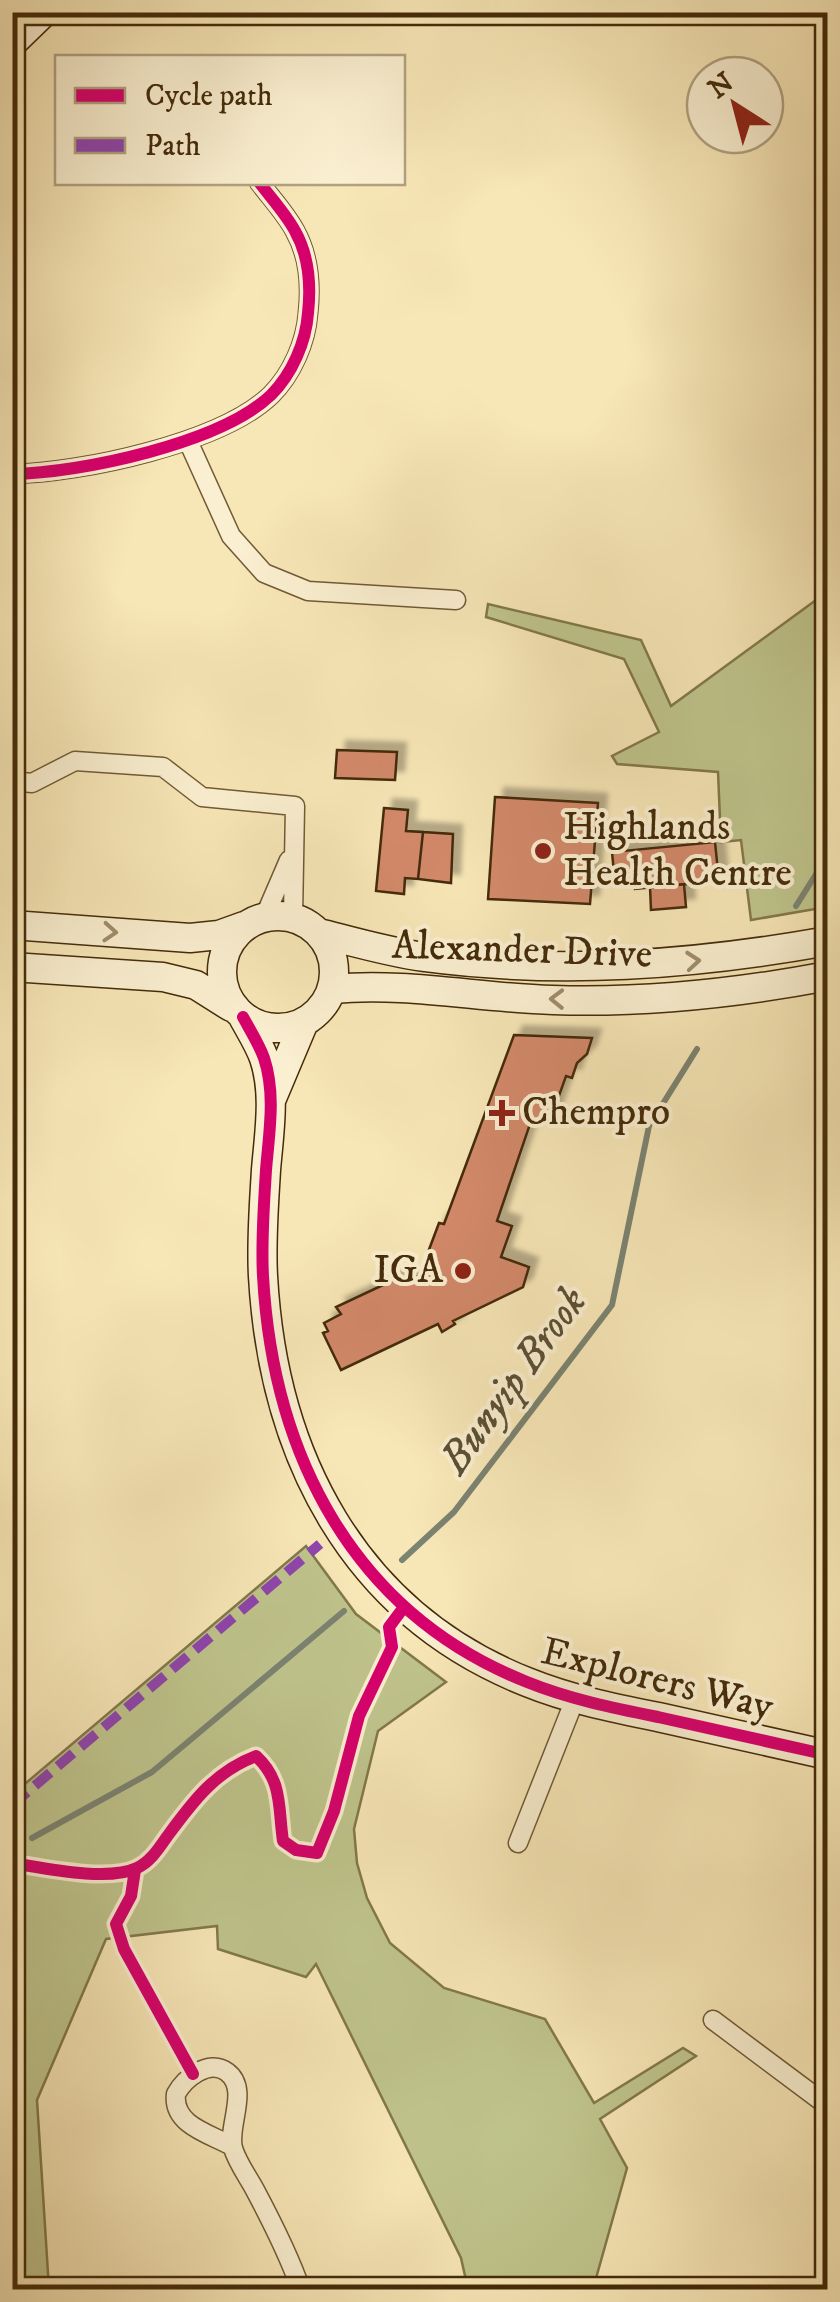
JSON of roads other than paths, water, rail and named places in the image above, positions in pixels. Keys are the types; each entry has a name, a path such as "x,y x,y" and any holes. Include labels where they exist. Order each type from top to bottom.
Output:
{"main road":[{"path":"12,43 44,12"},
{"path":"12,925 190,938 219,935 255,921 293,918 319,933 333,959 332,989 319,1011 286,1028 266,1028 196,985 163,977 12,968"},
{"path":"237,1012 222,987 222,968 232,939 255,921"},
{"name":"Alexander Drive","path":"319,933 424,957 536,967 693,962 828,942"},
{"name":"Alexander Drive","path":"332,989 410,986 552,1000 639,999 766,988 828,976"},
{"name":"Explorers Way","path":"237,1012 264,1058 272,1098 263,1273 268,1321 288,1418 313,1487 351,1549 396,1601 480,1660 528,1683 575,1700 828,1756"},
{"name":"Explorers Way","path":"272,1098 304,1022"}],"street":[{"path":"12,474 74,470 188,441 255,408 272,394 297,356 307,327 309,274 295,231 261,185"},
{"path":"188,441 231,536 264,574 308,591 456,600"},
{"path":"12,781 32,783 75,761 163,767 202,797 296,806 293,918"},
{"path":"255,921 294,850"},
{"path":"518,1843 575,1700"},
{"path":"713,2020 828,2106"},
{"path":"232,2146 185,2122 177,2112 176,2094 192,2074 218,2068 234,2081 232,2146 302,2290"}],"waterway":[{"name":"Bunyip Brook","path":"796,906 828,855"},
{"name":"Bunyip Brook","path":"402,1560 454,1512 612,1305 649,1126 697,1049"},
{"name":"Bunyip Brook","path":"32,1838 152,1772 344,1611"}],"place":[{"name":"Highlands Health Centre","path":"543,851"},
{"name":"Chempro","path":"502,1113"},
{"name":"IGA","path":"463,1271"}]}
